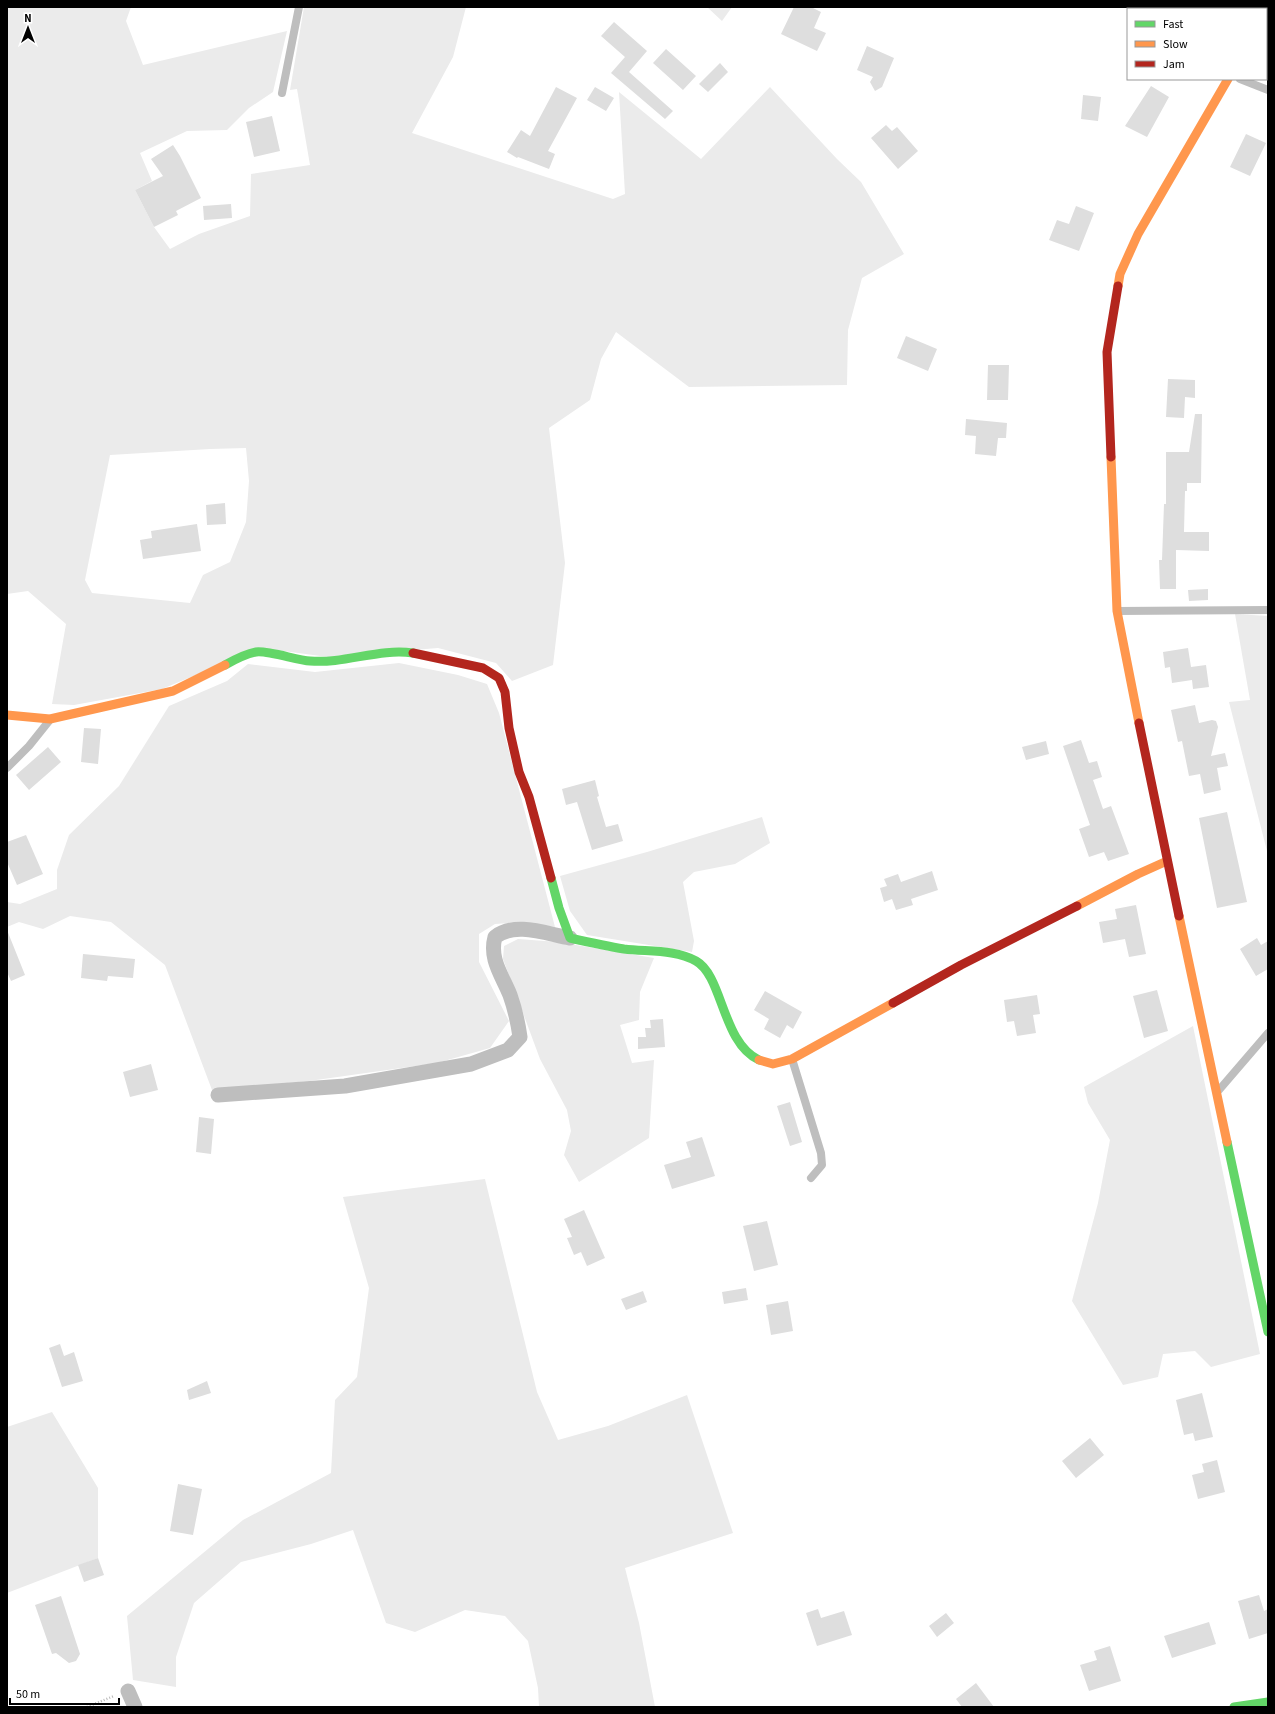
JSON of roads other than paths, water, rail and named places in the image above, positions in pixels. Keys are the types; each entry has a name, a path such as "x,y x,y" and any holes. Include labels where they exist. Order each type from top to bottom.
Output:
{"street":[{"path":"1227,80 1138,234 1120,274 1107,352 1116,611 1268,1332"},
{"path":"7,715 50,719 174,691 239,658 257,652 310,661 336,661 398,651 425,654 483,668 499,678 505,692 509,728 519,772 529,797 559,908 570,938"},
{"path":"218,1095 345,1086 471,1064 508,1050 520,1037 518,1020 510,996 492,954 495,937 501,932 510,929 523,929 624,949 670,953 693,960 702,965 718,995 736,1039 747,1052 760,1060 772,1064 792,1059 961,965 1138,874 1168,861"},
{"path":"128,1691 136,1707"},
{"path":"1234,1707 1268,1702"}],"lane":[{"path":"282,93 299,7"},
{"path":"1243,80 1268,90"},
{"path":"1116,611 1268,610"},
{"path":"7,768 29,746 50,719"},
{"path":"1217,1092 1268,1033"},
{"path":"792,1059 822,1153 822,1165 811,1178"}]}
